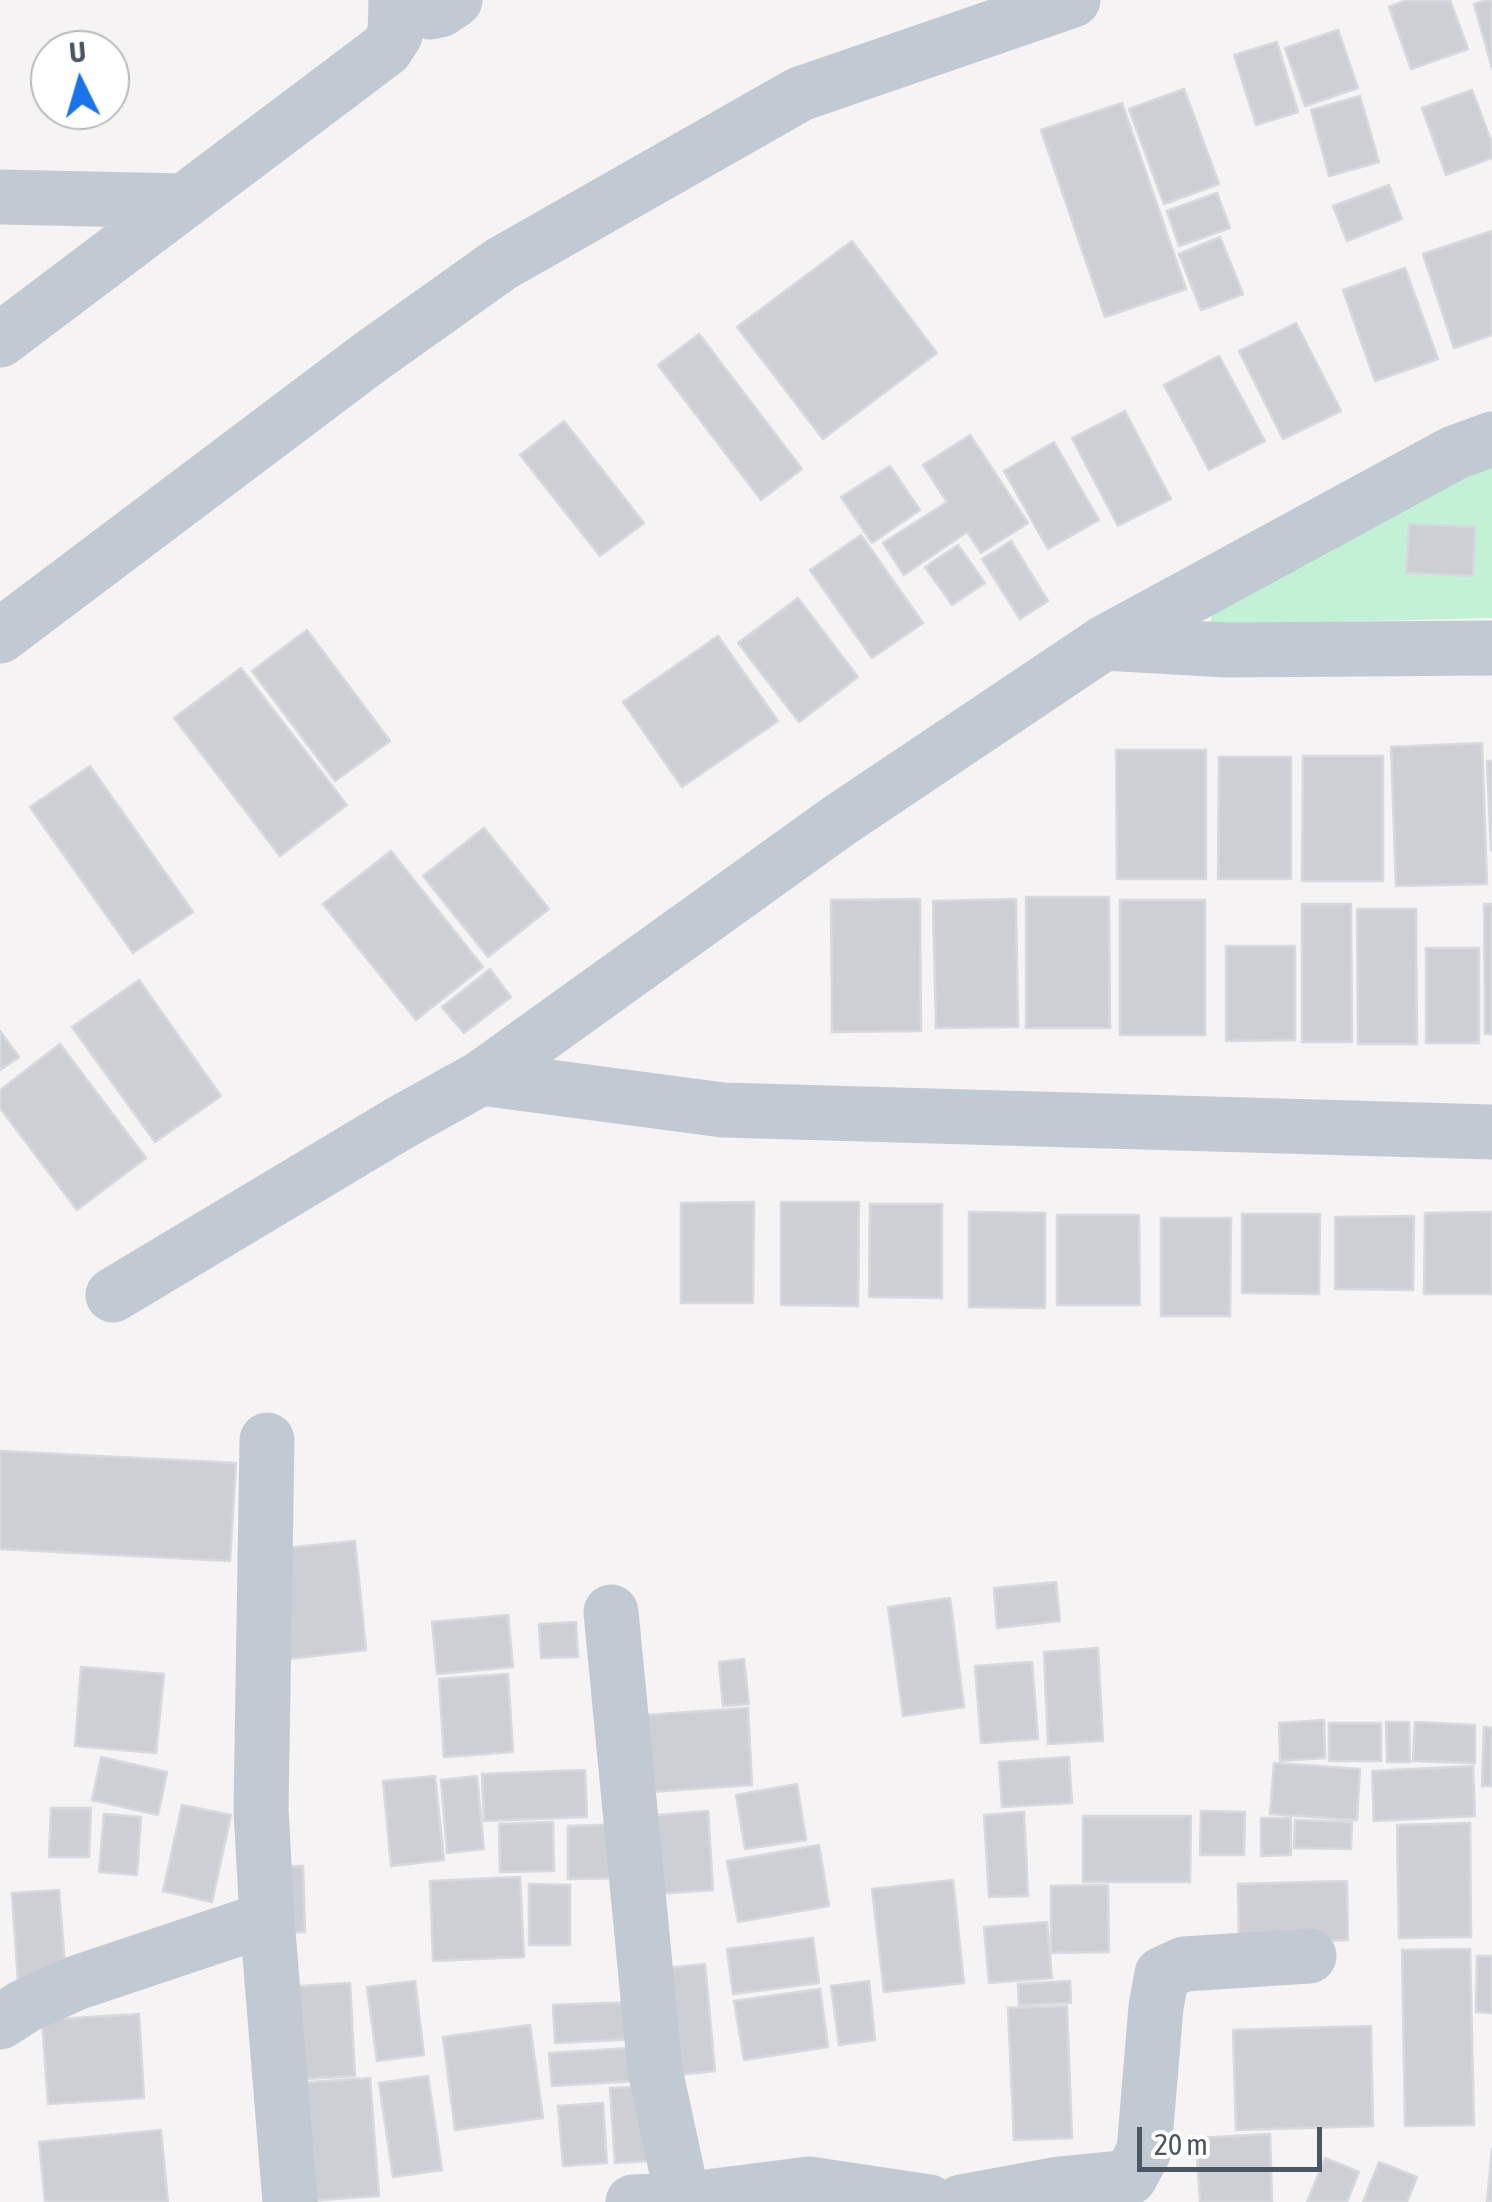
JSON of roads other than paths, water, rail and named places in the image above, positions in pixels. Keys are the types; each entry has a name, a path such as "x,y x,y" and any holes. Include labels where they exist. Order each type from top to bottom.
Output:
{"street":[{"path":"0,340 386,49 394,34 396,0"},
{"path":"426,0 432,12 455,0"},
{"path":"0,636 500,264 800,94 1073,0"},
{"path":"0,197 185,201"},
{"path":"113,1295 481,1078 840,820 1104,643 1454,453 1492,439"},
{"path":"1104,643 1227,650 1492,648"},
{"path":"481,1078 723,1110 1492,1132"},
{"path":"267,1440 261,1808 290,2202"},
{"path":"612,1612 656,2070 658,2201 809,2184 930,2202"},
{"path":"0,2022 76,1983 267,1918"},
{"path":"961,2202 1060,2184 1131,2190 1144,2152 1162,1974 1184,1964 1310,1956"}]}
